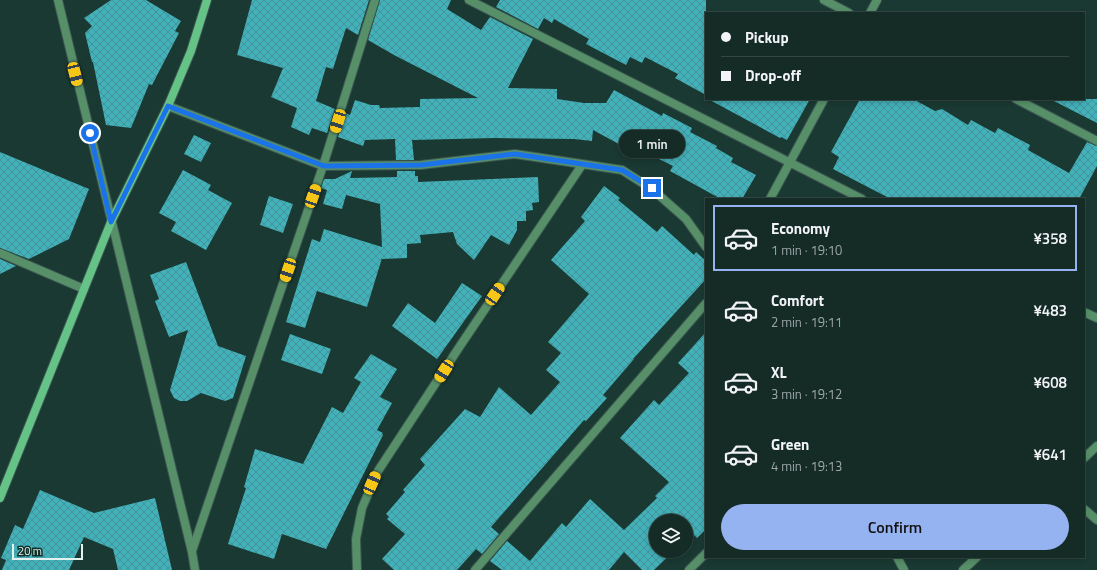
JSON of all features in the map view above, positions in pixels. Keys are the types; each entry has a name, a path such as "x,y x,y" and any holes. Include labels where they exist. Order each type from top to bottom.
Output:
{"street":[{"path":"58,0 192,552 195,570"},
{"path":"0,498 111,222 168,106 191,51 207,0"},
{"path":"192,552 324,166 375,0"},
{"path":"470,0 860,198"},
{"path":"824,0 847,12"},
{"path":"871,12 877,0"},
{"path":"771,198 823,100"},
{"path":"1018,100 1097,140"},
{"path":"168,106 324,166 421,165 515,154 622,170 652,188 686,219 705,246"},
{"path":"357,570 356,539 362,508 378,471 464,339 582,165"},
{"path":"0,253 84,289"},
{"path":"475,570 705,304"},
{"path":"1085,312 1097,318"},
{"path":"1085,457 1097,446"},
{"path":"1085,510 1097,520"},
{"path":"690,570 705,554"},
{"path":"897,558 904,570"},
{"path":"963,570 976,558"}],"building":[{"path":"111,0 146,0 181,21 175,31 179,33 152,85 149,84 131,128 106,125 93,62 85,33 92,26 84,18"},
{"path":"252,0 369,0 358,35 346,28 333,69 326,67 316,101 335,109 327,133 312,128 309,135 291,127 297,108 271,97 283,68 237,55"},
{"path":"380,0 451,0 447,9 481,30 490,17 533,39 508,88 557,89 557,99 584,103 606,103 614,90 662,116 663,113 692,128 690,132 717,146 716,148 733,158 731,162 756,175 743,198 719,198 670,171 673,166 631,145 628,149 593,130 592,141 574,139 495,138 412,140 414,160 396,160 395,139 365,140 363,146 338,137 345,113 350,115 355,100 371,105 379,105 380,108 420,107 420,99 478,98 368,40"},
{"path":"500,0 706,0 705,94 675,78 678,74 645,57 642,63 630,57 626,65 586,44 589,39 554,19 552,23 544,18 538,29 496,7"},
{"path":"1097,99 1097,123 1052,100"},
{"path":"710,100 809,100 787,140 781,137 780,138"},
{"path":"859,100 915,100 935,111 942,109 968,125 971,120 995,133 998,128 1030,145 1028,150 1069,173 1087,142 1097,146 1097,166 1080,198 889,198 833,169 839,157 831,152"},
{"path":"194,135 211,143 201,162 184,154"},
{"path":"0,152 89,189 69,239 29,259 0,248"},
{"path":"183,170 211,185 208,190 232,203 206,250 171,231 176,222 159,213"},
{"path":"352,171 350,178 397,177 397,171 415,171 415,176 418,176 418,182 538,177 539,202 532,203 533,210 526,211 526,221 517,221 517,230 509,245 491,235 474,260 457,244 453,232 420,235 421,243 407,244 407,258 382,258 367,307 317,291 305,328 286,322 312,239 320,242 324,229 382,247 380,204 346,195 342,209 323,204 327,190 321,188 324,179 335,179"},
{"path":"604,186 620,198 618,200 657,232 662,226 694,255 696,252 705,260 705,280 633,359 603,395 607,398 586,421 584,420 491,527 499,534 482,554 476,549 457,570 394,570 382,559 405,534 387,519 389,517 386,514 405,492 403,490 425,465 420,459 465,409 480,417 499,387 531,415 560,382 546,370 561,353 548,342 589,294 551,260 585,221 581,217"},
{"path":"269,196 293,204 283,233 260,225"},
{"path":"0,259 16,266 0,274"},
{"path":"186,262 218,346 246,356 233,398 225,401 201,393 187,401 180,401 174,398 170,390 188,330 169,337 155,301 159,299 150,275"},
{"path":"462,283 482,296 437,359 392,326 408,303 435,323"},
{"path":"705,333 705,530 697,538 693,534 693,514 649,514 649,558 667,558 654,570 642,570 624,552 609,570 502,570 490,561 507,541 530,561 562,523 566,527 590,499 624,530 657,498 655,496 669,482 620,438 654,400 659,405 689,373 678,363"},
{"path":"290,334 331,349 322,374 281,360"},
{"path":"371,354 397,369 380,397 392,403 377,430 383,433 383,435 326,549 282,534 274,559 228,544 246,488 244,487 255,449 303,464 332,407 343,413 361,382 354,378"},
{"path":"40,490 94,513 155,498 172,570 118,570 113,549 84,537 69,570 2,570 6,560 1,558 15,525 23,529"}],"route":[{"path":"90,133 111,222 168,106 324,166 421,165 515,154 622,170 652,188"}]}
